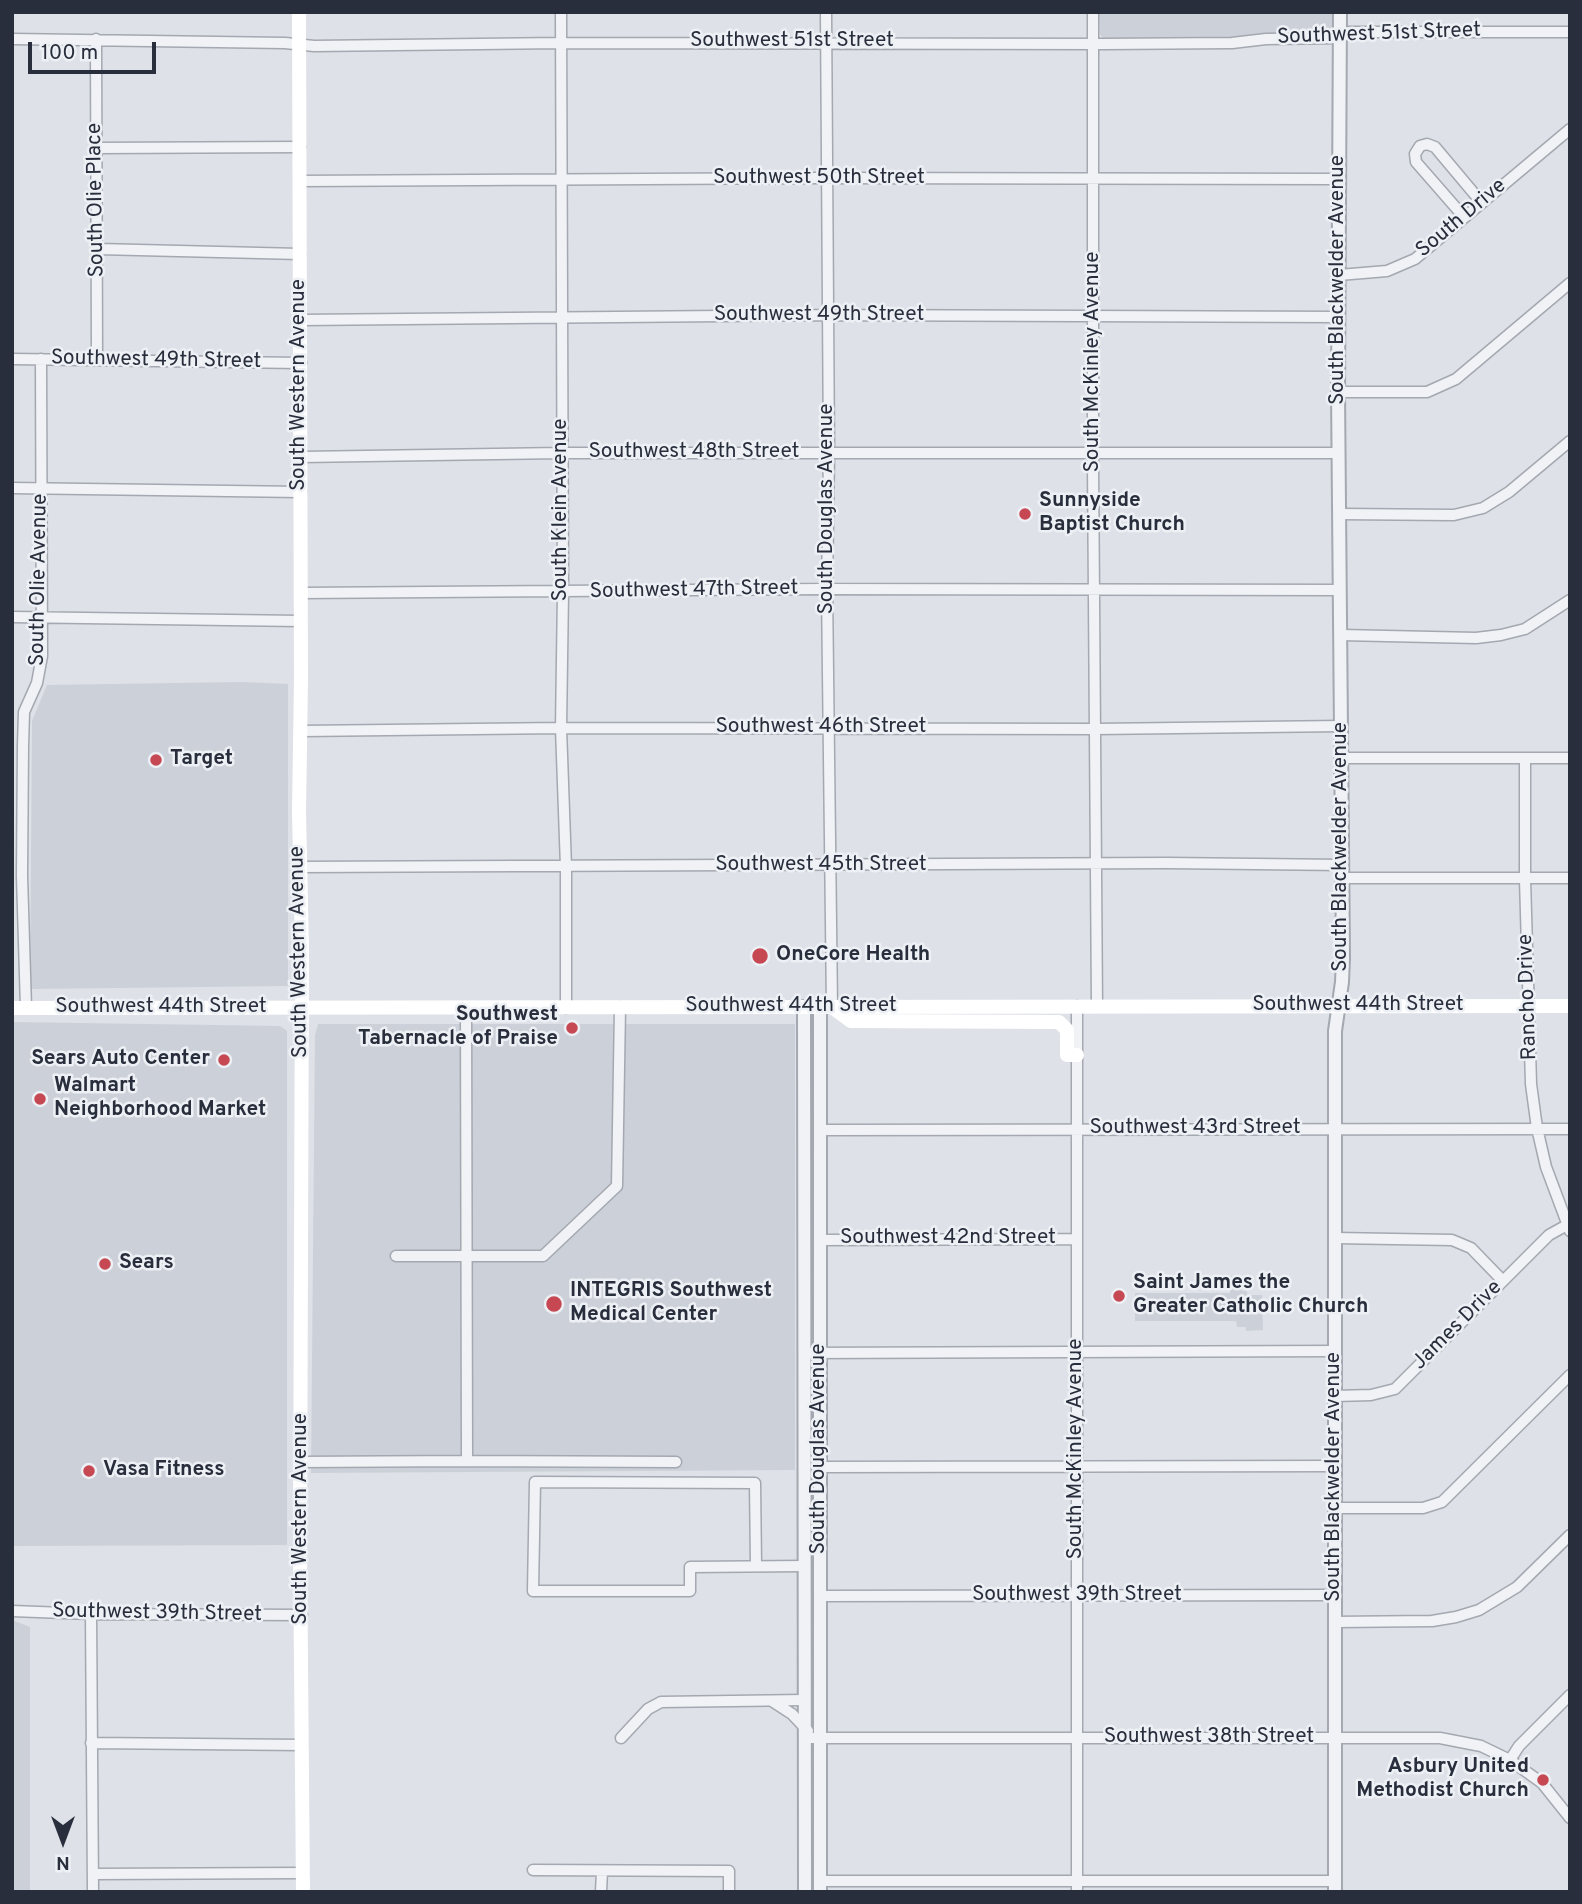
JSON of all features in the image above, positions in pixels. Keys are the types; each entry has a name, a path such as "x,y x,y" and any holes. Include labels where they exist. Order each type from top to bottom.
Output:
{"main road":[{"name":"South Western Avenue","path":"299,12 303,1892"},
{"name":"Southwest 44th Street","path":"19,1009 1570,1006"},
{"path":"826,1007 851,1021 1059,1022 1067,1030 1072,1055"}],"street":[{"name":"South Klein Avenue","path":"561,12 561,728 566,867 566,1008"},
{"name":"South Douglas Avenue","path":"820,1886 820,1130 831,866 827,589 829,453 826,12"},
{"name":"South McKinley Avenue","path":"1093,12 1097,1006"},
{"name":"South Blackwelder Avenue","path":"1335,1886 1335,1031 1342,982 1343,872 1338,392 1339,12"},
{"name":"Southwest 51st Street","path":"12,39 299,44 1093,44 1232,43 1266,39 1340,38 1349,32 1570,32"},
{"name":"South Olie Place","path":"96,39 97,360"},
{"name":"South Drive","path":"1339,275 1387,271 1415,259 1570,129"},
{"path":"1464,217 1416,162 1415,155 1420,146 1427,144 1435,147 1482,203"},
{"path":"96,148 300,148"},
{"name":"Southwest 50th Street","path":"300,181 1338,179"},
{"path":"98,249 300,254"},
{"path":"1338,392 1427,392 1456,379 1570,283"},
{"name":"Southwest 49th Street","path":"300,320 828,316 1338,317"},
{"name":"Southwest 49th Street","path":"12,359 301,363"},
{"name":"South Olie Avenue","path":"19,1009 18,746 24,712 40,671 41,359"},
{"path":"1340,514 1454,514 1483,508 1509,492 1570,441"},
{"name":"Southwest 48th Street","path":"301,457 561,453 1339,453"},
{"path":"12,488 301,492"},
{"name":"Southwest 47th Street","path":"301,593 827,589 1340,590"},
{"path":"1341,635 1476,638 1501,635 1525,629 1570,600"},
{"path":"12,617 301,621"},
{"name":"Southwest 46th Street","path":"301,731 1342,726"},
{"path":"1342,758 1570,758"},
{"name":"Rancho Drive","path":"1525,758 1525,878 1531,1084 1537,1128 1553,1189 1568,1228"},
{"name":"Southwest 45th Street","path":"299,867 1096,864 1570,878"},
{"name":"South McKinley Avenue","path":"1077,1006 1072,1055 1077,1130 1077,1886"},
{"path":"396,1256 543,1256 617,1186 620,1007"},
{"name":"South Douglas Avenue","path":"804,1007 804,1892"},
{"path":"466,1008 467,1461"},
{"name":"Southwest 43rd Street","path":"820,1130 1570,1129"},
{"name":"James Drive","path":"1335,1395 1371,1395 1395,1389 1549,1235 1568,1228"},
{"path":"1335,1238 1452,1240 1471,1248 1503,1280"},
{"name":"Southwest 42nd Street","path":"819,1240 1077,1239"},
{"path":"804,1353 1335,1351"},
{"path":"1335,1508 1423,1508 1442,1502 1570,1375"},
{"path":"301,1462 676,1462"},
{"path":"820,1466 1335,1466"},
{"path":"756,1566 755,1483 535,1482 533,1591 690,1591 690,1567 804,1566"},
{"path":"1335,1622 1432,1621 1479,1610 1517,1587 1570,1535"},
{"name":"Southwest 39th Street","path":"820,1596 1335,1595"},
{"name":"Southwest 39th Street","path":"12,1611 302,1615"},
{"path":"91,1614 93,1892"},
{"path":"1510,1760 1519,1746 1570,1695"},
{"path":"621,1738 648,1709 661,1702 804,1700"},
{"path":"771,1701 792,1714 804,1733"},
{"name":"Southwest 38th Street","path":"804,1733 820,1738 1450,1739 1481,1746 1510,1760 1542,1783 1570,1818"},
{"path":"91,1743 302,1745"},
{"path":"533,1870 729,1871 729,1892"},
{"path":"601,1871 601,1892"},
{"path":"93,1874 303,1874"},
{"path":"820,1886 1335,1886"}],"shaded area":[{"path":"1099,12 1335,12 1335,24 1329,31 1257,35 1237,39 1104,39 1100,34"},
{"path":"242,682 288,684 288,986 30,989 32,721 47,685"},
{"path":"12,1022 280,1026 287,1031 287,1545 12,1546"},
{"name":"INTEGRIS Southwest Medical Center","path":"318,1024 795,1024 795,1470 311,1473 315,1035"},
{"path":"1230,1276 1242,1276 1242,1291 1247,1291 1247,1295 1262,1295 1263,1330 1246,1331 1246,1327 1237,1327 1236,1321 1135,1321 1135,1293 1230,1293"},
{"path":"12,1620 30,1627 30,1892 12,1892"}],"place":[{"name":"Sunnyside Baptist Church","path":"1025,514"},
{"name":"Target","path":"156,760"},
{"name":"OneCore Health","path":"760,956"},
{"name":"Southwest Tabernacle of Praise","path":"572,1028"},
{"name":"Sears Auto Center","path":"224,1060"},
{"name":"Walmart Neighborhood Market","path":"40,1099"},
{"name":"Sears","path":"105,1264"},
{"name":"Saint James the Greater Catholic Church","path":"1119,1296"},
{"name":"INTEGRIS Southwest Medical Center","path":"554,1304"},
{"name":"Vasa Fitness","path":"89,1471"},
{"name":"Asbury United Methodist Church","path":"1543,1780"}]}
